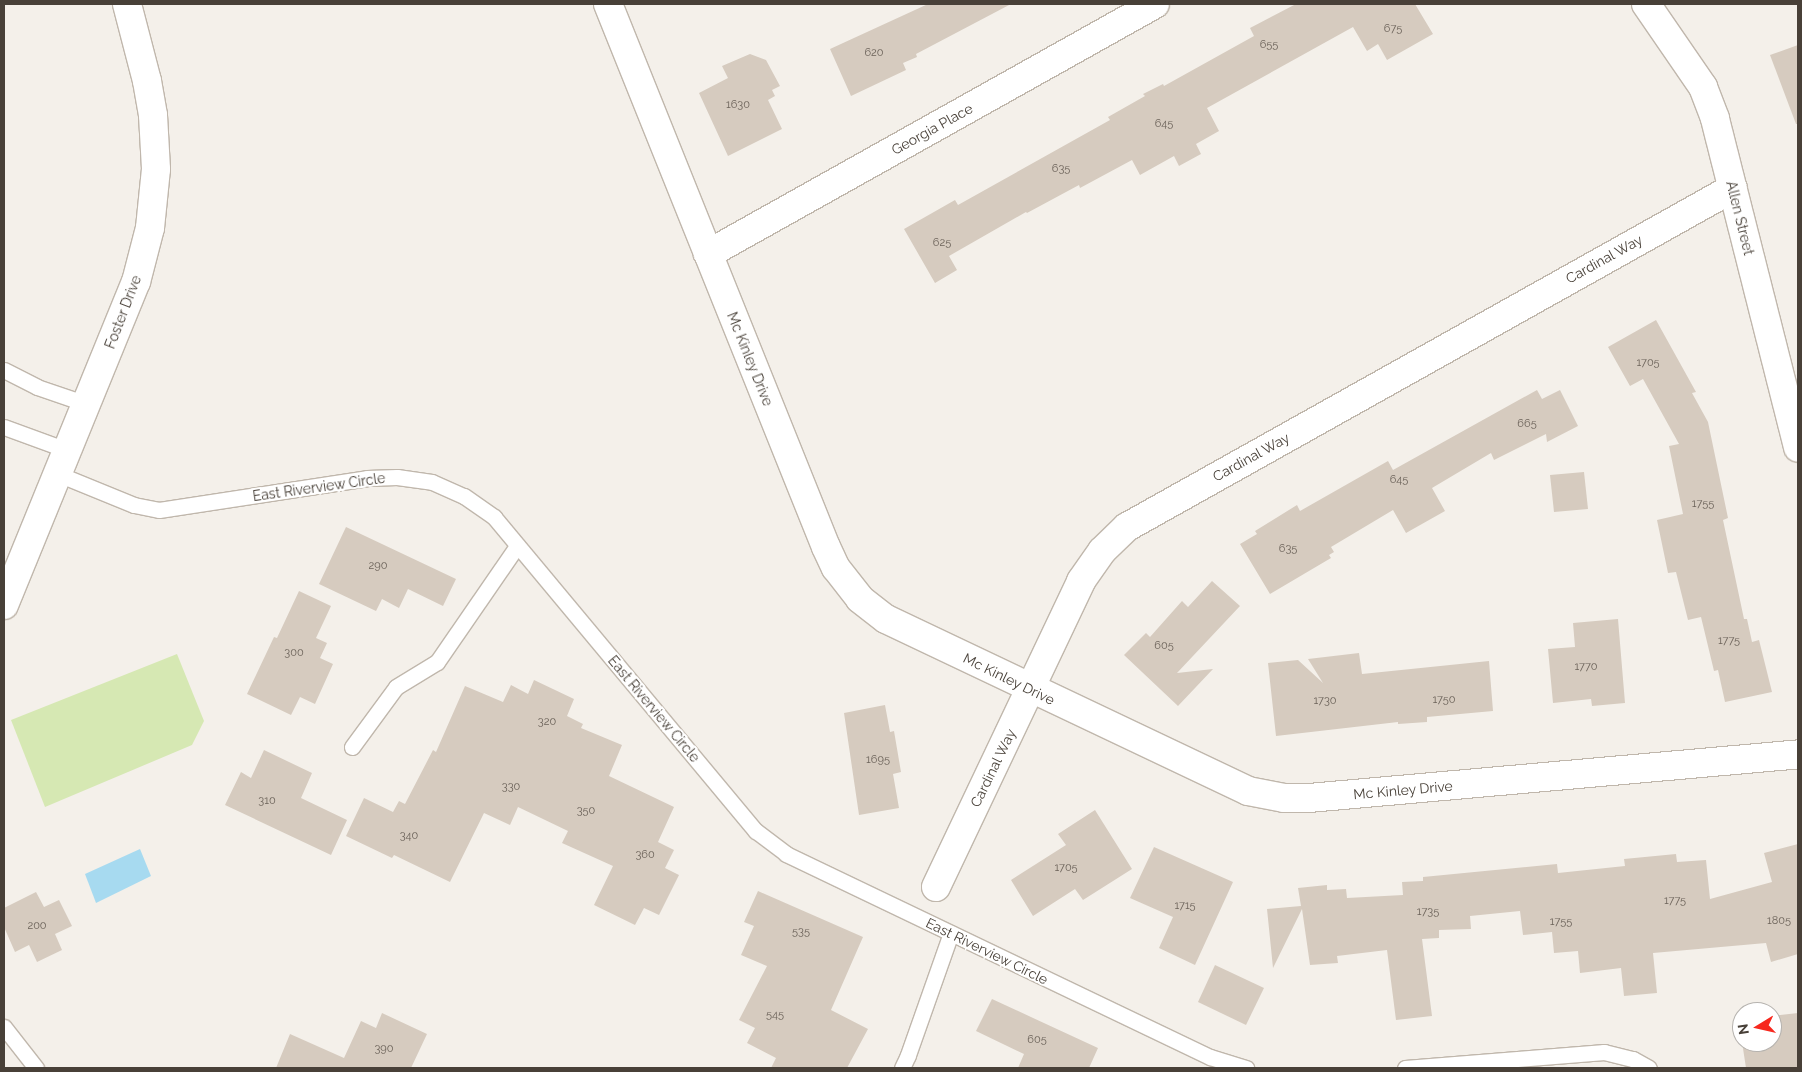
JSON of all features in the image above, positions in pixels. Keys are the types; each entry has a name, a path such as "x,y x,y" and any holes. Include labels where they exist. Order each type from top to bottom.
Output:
{"street":[{"name":"Foster Drive","path":"4,605 136,282 150,228 156,169 153,115 147,82 127,4"},
{"name":"Mc Kinley Drive","path":"608,4 836,568 860,599 886,620 1248,791 1284,798 1309,798 1798,754"},
{"name":"Georgia Place","path":"708,254 1156,4"},
{"name":"Allen Street","path":"1646,4 1703,87 1715,118 1798,448"},
{"name":"Cardinal Way","path":"936,887 1082,581 1102,550 1127,527 1733,188"}],"lane":[{"path":"4,370 37,387 87,404"},
{"name":"East Riverview Circle","path":"4,427 134,505 159,510 367,478 397,476 432,482 464,496 494,518 756,831 786,854 1210,1057 1246,1068"},
{"path":"352,747 396,687 437,662 517,546"},
{"path":"907,1066 951,933"},
{"path":"4,1027 36,1068"},
{"path":"1405,1068 1604,1052 1633,1059 1649,1068"}],"green space":[{"path":"177,654 204,721 192,745 45,807 11,720"}],"water":[{"path":"140,849 151,876 96,903 85,874"}],"building":[{"path":"928,4 1011,4 916,54 917,57 903,63 906,70 851,96 830,49"},
{"path":"1296,4 1415,4 1433,34 1387,60 1378,44 1367,51 1353,27 1207,108 1219,131 1196,144 1201,154 1179,166 1174,156 1140,175 1132,160 1080,188 1079,185 1026,212 949,256 957,270 935,283 904,229 955,200 958,205 1110,120 1108,117 1145,96 1143,94 1163,84 1164,86 1254,36 1250,28"},
{"path":"1798,45 1798,124 1796,124 1770,55"},
{"path":"750,54 766,60 780,86 772,90 775,96 768,100 782,129 728,156 699,93 728,78 722,66"},
{"path":"1656,320 1696,392 1692,393 1708,422 1728,518 1723,520 1744,619 1747,619 1752,642 1759,640 1772,692 1725,702 1718,670 1714,671 1701,617 1688,620 1676,572 1668,573 1657,520 1683,514 1669,446 1679,444 1643,379 1630,386 1608,347"},
{"path":"1537,390 1542,399 1560,390 1578,426 1547,442 1546,434 1494,460 1491,453 1432,488 1445,511 1406,533 1393,510 1331,547 1334,552 1329,555 1331,558 1270,594 1240,544 1257,534 1255,531 1297,505 1300,511 1388,461 1393,470"},
{"path":"1584,472 1588,509 1554,512 1550,475"},
{"path":"346,527 456,579 443,606 408,589 399,608 382,599 376,611 319,584"},
{"path":"1212,581 1240,606 1177,673 1213,669 1178,706 1124,655 1146,633 1150,637 1182,601 1188,607"},
{"path":"299,591 331,606 316,638 327,643 320,658 333,664 315,704 300,697 291,715 247,694 274,637 277,638"},
{"path":"1618,619 1625,703 1592,706 1591,699 1553,703 1548,649 1575,647 1573,623"},
{"path":"1359,653 1362,674 1489,661 1493,711 1427,717 1427,722 1398,724 1398,722 1276,736 1268,663 1298,660 1323,683 1308,659"},
{"path":"534,680 574,699 567,716 583,724 581,728 622,745 609,776 674,807 658,842 674,850 665,868 679,875 659,915 644,908 635,925 594,905 613,866 562,843 568,831 518,807 510,825 484,813 450,882 394,855 392,858 346,836 364,798 393,812 399,801 405,804 433,750 436,752 465,686 503,702 511,685 528,694"},
{"path":"885,705 890,732 894,731 901,772 893,774 899,808 859,815 844,713"},
{"path":"264,750 312,773 301,798 347,820 331,855 225,805 241,772 251,778"},
{"path":"1095,810 1132,869 1083,900 1075,889 1033,916 1011,880 1066,845 1058,834"},
{"path":"1798,844 1798,954 1771,962 1766,943 1653,953 1657,993 1624,996 1621,968 1580,973 1578,951 1554,953 1552,932 1523,935 1520,911 1470,916 1471,929 1439,930 1439,938 1422,939 1432,1016 1396,1020 1387,950 1337,956 1338,963 1310,965 1302,909 1273,968 1267,909 1301,906 1298,888 1327,885 1327,890 1346,889 1347,898 1403,895 1402,882 1423,881 1423,877 1557,864 1558,873 1625,866 1624,859 1676,854 1677,862 1706,860 1710,899 1772,882 1764,853"},
{"path":"1154,847 1233,882 1195,965 1159,948 1173,917 1130,898"},
{"path":"758,891 863,937 831,1010 868,1029 847,1068 771,1068 776,1058 747,1043 755,1028 739,1020 767,966 741,955 754,926 744,922"},
{"path":"36,892 44,907 59,900 72,926 55,934 62,950 37,962 29,945 15,952 4,927 4,908"},
{"path":"1215,965 1264,988 1246,1025 1198,1002"},
{"path":"992,999 1098,1048 1089,1068 1018,1068 1024,1054 976,1031"},
{"path":"382,1013 427,1034 411,1068 276,1068 290,1034 344,1058 361,1021 376,1028"},
{"path":"1798,1013 1798,1068 1746,1068 1744,1052 1782,1052 1782,1015"}]}
